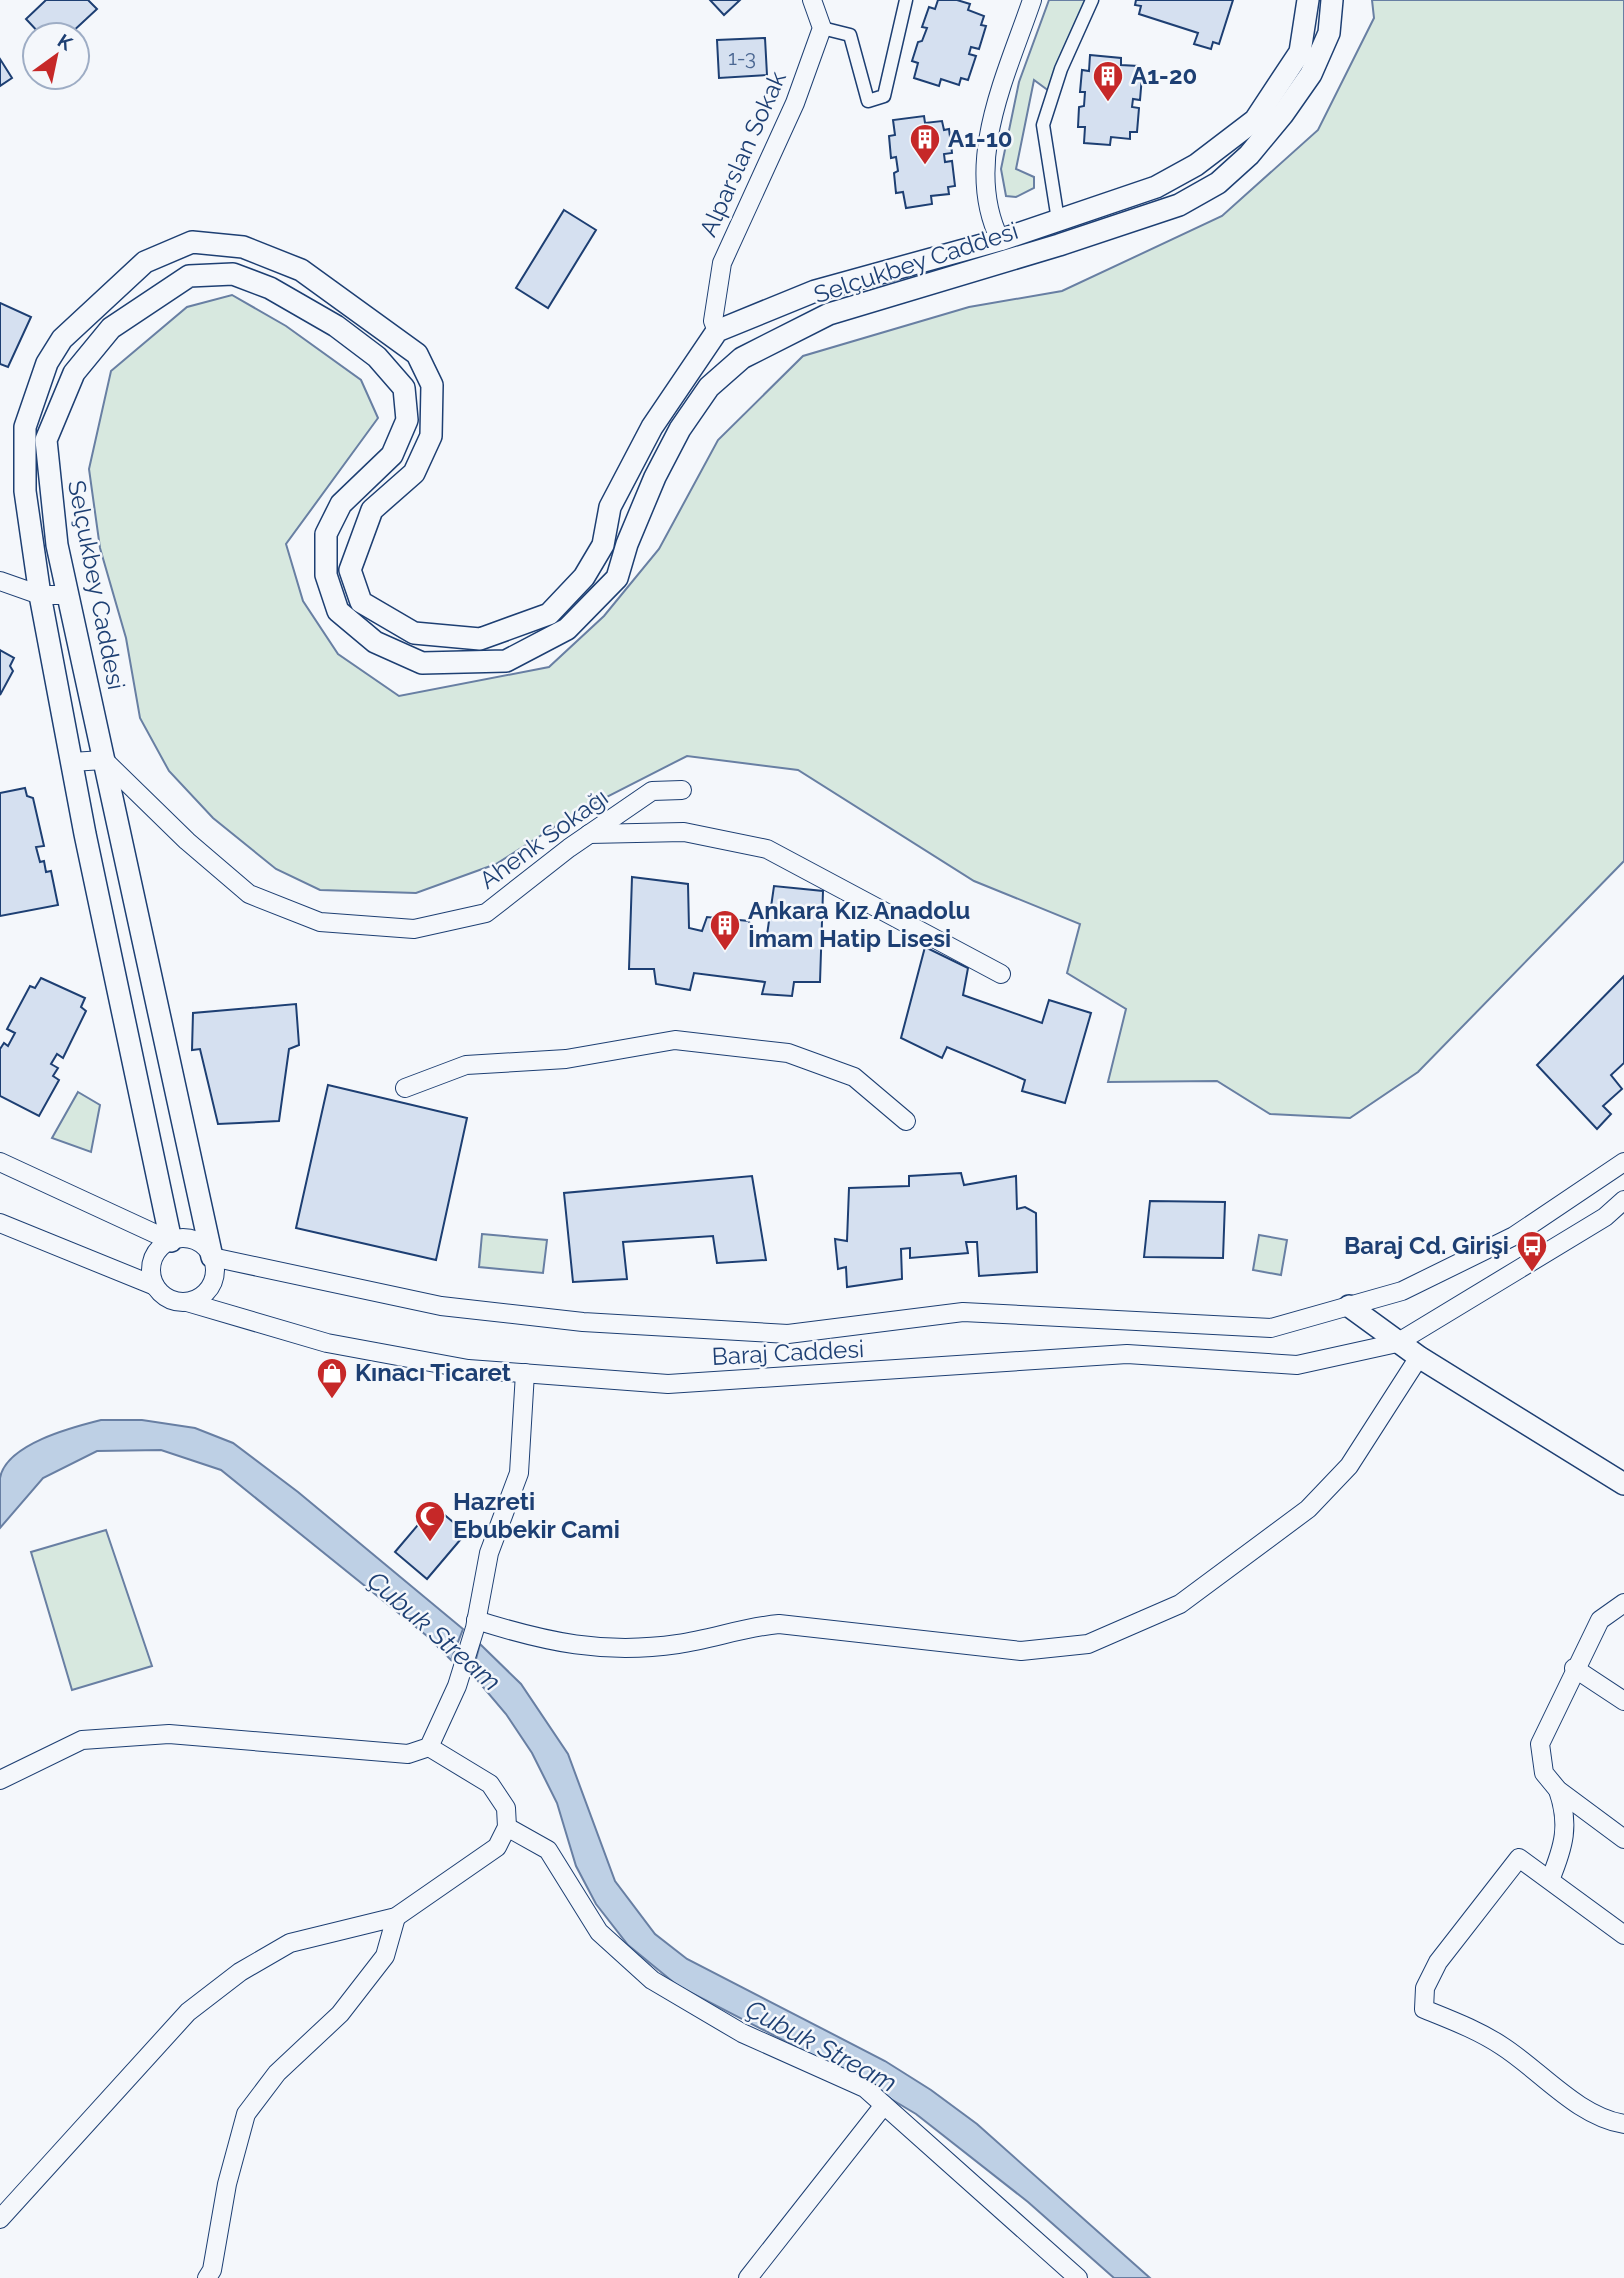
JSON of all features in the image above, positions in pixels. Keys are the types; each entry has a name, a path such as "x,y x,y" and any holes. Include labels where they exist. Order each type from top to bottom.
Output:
{"street":[{"path":"812,0 822,27 850,35 868,101 884,96 906,0"},
{"path":"1058,220 1043,125 1061,69 1092,0"},
{"name":"Selçukbey Caddesi","path":"171,1241 71,762 40,595 25,491 25,428 47,363 62,339 145,262 191,242 243,247 301,270 417,354 432,385 431,436 414,472 372,510 350,570 361,602 414,633 480,639 549,614 584,577 603,545 610,507 652,427 717,331 815,291 1000,240 1156,187 1196,165 1255,120 1300,52 1308,0"},
{"name":"Selçukbey Caddesi","path":"212,1257 57,545 46,440 74,373 111,328 189,276 233,274 270,288 336,326 377,357 404,388 407,420 392,455 341,505 326,534 326,575 338,611 375,642 422,663 506,661 567,629 617,578 627,544 655,477 680,429 709,387 742,358 829,314 1059,246 1179,205 1219,183 1249,155 1311,74 1329,33 1332,0"},
{"path":"1000,240 990,221 986,160 999,87 1026,2"},
{"name":"Alparslan Sokak","path":"717,331 713,321 722,263 795,103 822,27"},
{"path":"0,580 40,595 68,596"},
{"path":"71,762 104,760"},
{"name":"Ahenk Sokağı","path":"104,760 187,841 249,894 320,922 414,929 486,913 589,834 653,791 682,790"},
{"path":"589,834 684,832 766,849 1001,974"},
{"path":"405,1088 466,1065 566,1059 675,1040 789,1053 854,1077 906,1121"},
{"path":"0,1162 171,1241 190,1239 199,1243 212,1257 214,1276 205,1293 187,1302 172,1301 155,1286 0,1223"},
{"name":"Baraj Caddesi","path":"212,1257 441,1306 583,1322 788,1334 963,1312 1271,1328 1402,1291 1514,1236 1624,1162"},
{"name":"Baraj Caddesi","path":"187,1302 327,1343 468,1368 668,1384 1127,1354 1297,1365 1396,1343 1605,1217 1624,1200"},
{"path":"155,1286 151,1265 155,1255 171,1241"},
{"path":"1349,1306 1396,1343 1624,1484"},
{"path":"475,1624 576,1647 619,1649 679,1644 755,1626 779,1624 1021,1651 1088,1644 1180,1604 1308,1509 1349,1466 1419,1357"},
{"path":"0,1780 82,1740 169,1734 408,1754 429,1747 457,1686 475,1624 489,1553 519,1473 525,1373"},
{"path":"1624,1603 1600,1619 1574,1668 1540,1744 1544,1773 1558,1790 1624,1839"},
{"path":"1574,1668 1624,1701"},
{"path":"0,2218 188,2012 240,1972 290,1943 396,1917 497,1847 507,1827 506,1808 490,1784 429,1747"},
{"path":"1550,1880 1562,1851 1566,1814 1558,1790"},
{"path":"507,1827 548,1850 599,1932 652,1980 742,2033 865,2088 1078,2278"},
{"path":"1624,1935 1519,1858 1438,1962 1425,1988 1424,2009 1471,2028 1501,2045 1584,2108 1602,2118 1624,2124"},
{"path":"207,2278 212,2270 227,2184 246,2114 277,2073 340,2014 385,1956 396,1917"},
{"path":"748,2278 884,2105"}],"shaded area":[{"path":"1049,0 1092,0 1049,91 1034,80 1016,169 1034,177 1034,188 1016,197 1006,196 1001,169 1019,82"},
{"path":"1372,0 1624,0 1624,861 1418,1072 1350,1118 1270,1114 1217,1081 1108,1082 1126,1009 1067,973 1080,924 974,881 798,770 687,756 581,810 496,864 416,893 320,890 276,869 213,818 169,771 140,718 126,638 100,548 89,469 111,371 187,307 232,295 286,326 361,380 378,418 286,544 303,601 338,654 399,696 549,667 604,616 659,549 718,440 803,356 969,307 1062,291 1222,216 1318,130 1374,18"},
{"path":"78,1092 100,1105 91,1152 52,1138"},
{"path":"482,1234 547,1240 543,1273 479,1267"},
{"path":"1259,1235 1287,1240 1281,1275 1253,1270"},
{"path":"106,1530 152,1666 72,1690 31,1552"}],"water":[{"name":"Çubuk Stream","path":"101,1420 142,1420 195,1428 233,1443 298,1492 463,1629 451,1660 427,1636 221,1470 161,1450 97,1451 43,1478 0,1528 0,1478 5,1466 14,1456 58,1432"},
{"name":"Çubuk Stream","path":"480,1644 521,1684 568,1754 615,1881 655,1934 687,1959 885,2061 931,2090 977,2124 1150,2278 1114,2278 1028,2202 916,2114 849,2074 678,1986 628,1945 596,1904 576,1866 557,1803 532,1753 506,1714 472,1674"}],"building":[{"path":"46,0 88,0 97,9 84,21 26,19"},
{"path":"710,0 740,0 724,15"},
{"path":"938,0 957,0 970,4 968,10 984,16 981,25 986,26 979,49 971,47 969,54 976,56 968,80 961,78 959,85 941,79 939,86 914,78 918,63 912,61 918,42 922,41 927,28 922,27 929,7 935,9"},
{"path":"1136,0 1233,0 1219,44 1213,42 1211,49 1194,44 1198,33 1139,14 1141,6 1135,5"},
{"path":"765,38 767,75 719,78 717,40"},
{"name":"A1-20","path":"1090,55 1121,58 1121,65 1138,66 1137,75 1142,76 1140,100 1133,99 1132,107 1139,108 1137,132 1130,132 1130,139 1111,137 1110,145 1084,143 1085,127 1078,127 1079,107 1084,106 1085,92 1080,92 1082,70 1089,71"},
{"path":"0,59 12,78 0,86"},
{"name":"A1-10","path":"924,116 925,123 942,121 944,130 949,129 952,153 944,154 945,162 952,161 955,186 948,187 949,194 931,196 932,204 906,208 903,192 896,193 894,173 898,171 896,157 891,158 889,136 895,135 893,120"},
{"path":"564,210 596,230 548,308 516,288"},
{"path":"0,303 31,317 8,367 0,364"},
{"path":"0,650 14,658 10,666 13,671 0,695"},
{"path":"25,788 27,796 33,798 44,846 36,847 40,862 44,861 46,872 51,871 58,905 0,916 0,793"},
{"name":"Ankara Kız Anadolu İmam Hatip Lisesi","path":"632,877 688,884 689,928 702,931 707,917 749,921 751,932 767,935 774,886 823,891 820,982 794,982 792,996 762,994 765,982 694,973 690,990 656,984 654,969 629,969"},
{"path":"925,947 968,968 963,995 1042,1023 1049,1000 1091,1013 1065,1103 1022,1091 1025,1080 947,1047 942,1058 901,1038"},
{"path":"1624,976 1624,1063 1611,1075 1622,1089 1603,1106 1611,1114 1597,1129 1537,1065"},
{"path":"41,978 85,998 81,1007 86,1011 63,1058 57,1054 51,1064 58,1068 53,1076 59,1080 39,1116 0,1096 0,1049 4,1043 8,1046 15,1033 7,1029 30,986 35,988"},
{"path":"296,1004 299,1045 289,1049 279,1121 218,1124 200,1049 192,1050 193,1013"},
{"path":"328,1085 467,1118 436,1260 296,1228"},
{"path":"961,1173 964,1185 1016,1176 1017,1209 1025,1207 1036,1213 1037,1272 979,1276 977,1242 966,1242 968,1253 910,1258 910,1248 901,1249 902,1279 847,1287 846,1267 838,1269 835,1239 847,1241 849,1188 909,1186 909,1176"},
{"path":"752,1176 766,1260 717,1263 713,1236 623,1242 627,1279 573,1282 564,1193"},
{"path":"1150,1201 1225,1202 1223,1258 1144,1257"},
{"name":"Hazreti Ebubekir Cami","path":"434,1506 466,1533 427,1579 395,1552"}],"place":[{"name":"A1-20","path":"1108,103"},
{"name":"A1-10","path":"925,166"},
{"name":"Ankara Kız Anadolu İmam Hatip Lisesi","path":"725,952"},
{"name":"Baraj Cd. Girişi","path":"1532,1273"},
{"name":"Kınacı Ticaret","path":"332,1400"},
{"name":"Hazreti Ebubekir Cami","path":"430,1543"}]}
